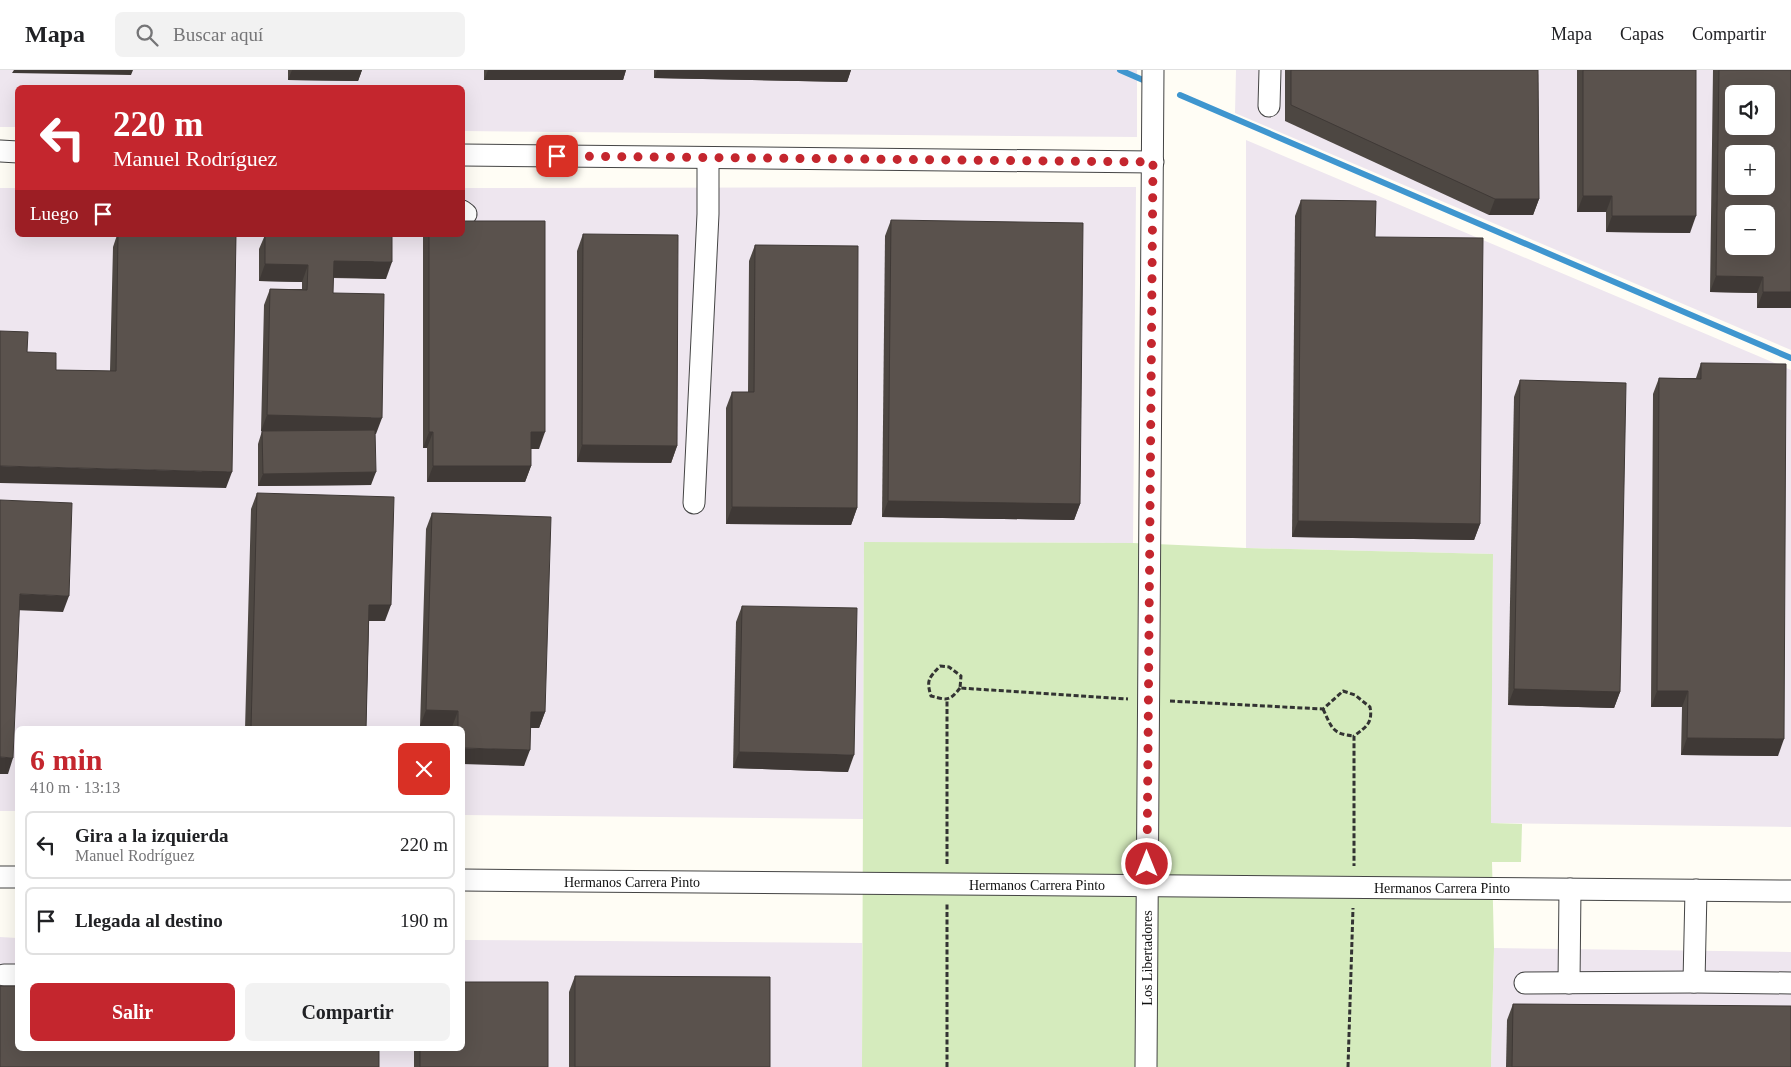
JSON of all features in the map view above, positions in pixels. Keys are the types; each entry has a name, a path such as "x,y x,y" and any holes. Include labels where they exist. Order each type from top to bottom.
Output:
{"street":[{"name":"Los Libertadores","path":"1146,1067 1154,70"},
{"path":"1269,106 1270,70"},
{"path":"0,151 15,152"},
{"path":"465,155 1153,162"},
{"path":"694,503 708,214 708,158"},
{"path":"0,877 15,877"},
{"name":"Hermanos Carrera Pinto","path":"465,880 1791,891"},
{"path":"1569,983 1570,889"},
{"path":"1694,982 1696,890"},
{"path":"1525,983 1791,983"}],"path":[{"path":"940,666 949,667 961,676 960,688 952,698 947,700 931,696 927,685 930,676 940,666"},
{"path":"960,688 1323,709 1343,691 1355,695 1370,707 1371,715 1367,726 1354,736 1340,735 1331,726 1323,709"},
{"path":"1348,1067 1354,888 1354,736"}],"shaded area":[{"path":"0,70 1137,70 1137,137 465,131 465,85 15,85 15,127 0,127"},
{"path":"1236,70 1791,70 1791,350 1235,113"},
{"path":"1246,140 1791,370 1791,827 1491,823 1493,554 1246,548"},
{"path":"1136,187 1133,543 864,542 863,819 465,815 465,726 15,726 15,811 0,811 0,188 15,188 15,237 465,237 465,188"},
{"path":"0,937 15,938 15,1051 465,1051 465,940 862,943 862,1067 0,1067"},
{"path":"1494,948 1791,952 1791,1067 1491,1067"}],"green space":[{"path":"864,542 1133,543 1246,548 1493,554 1491,823 1522,824 1521,862 1492,862 1494,948 1491,1067 862,1067"}],"building":[{"path":"1291,70 1538,70 1539,199 1495,199 1291,105"},
{"path":"1583,70 1696,70 1696,216 1612,216 1612,196 1583,196"},
{"path":"1719,70 1791,70 1791,292 1763,292 1763,277 1716,276"},
{"path":"1301,200 1376,201 1375,237 1483,238 1480,524 1298,521"},
{"path":"891,220 1083,223 1080,504 888,501"},
{"path":"465,221 545,221 545,432 531,432 531,466 433,466 433,432 429,432 429,237 465,237"},
{"path":"583,234 678,235 677,446 582,445"},
{"path":"118,237 236,237 232,472 0,466 0,331 28,332 27,352 56,353 56,370 116,371"},
{"path":"265,237 392,237 392,262 334,261 333,293 384,294 382,418 267,415 270,289 307,290 308,265 265,264"},
{"path":"755,245 858,246 857,508 732,507 732,392 754,392"},
{"path":"1701,363 1786,364 1784,739 1687,738 1688,691 1657,691 1659,378 1701,379"},
{"path":"1520,380 1626,383 1620,692 1514,689"},
{"path":"375,430 376,472 263,474 262,431"},
{"path":"257,493 394,497 391,605 369,605 366,726 251,726"},
{"path":"0,500 72,503 69,596 20,594 13,758 0,757"},
{"path":"432,513 551,517 545,712 531,712 530,750 465,748 465,726 458,726 458,711 426,710"},
{"path":"742,606 857,608 854,755 739,752"},
{"path":"575,976 770,977 770,1067 575,1067"},
{"path":"465,982 548,982 548,1067 420,1067 420,1051 465,1051"},
{"path":"0,986 15,986 15,1051 379,1051 379,1067 0,1067"},
{"path":"1513,1004 1791,1006 1791,1067 1512,1067"}],"waterway":[{"path":"1120,70 1143,80"},
{"path":"1180,95 1791,358"}],"route":[{"path":"557,156 1153,162 1147,864"}]}
